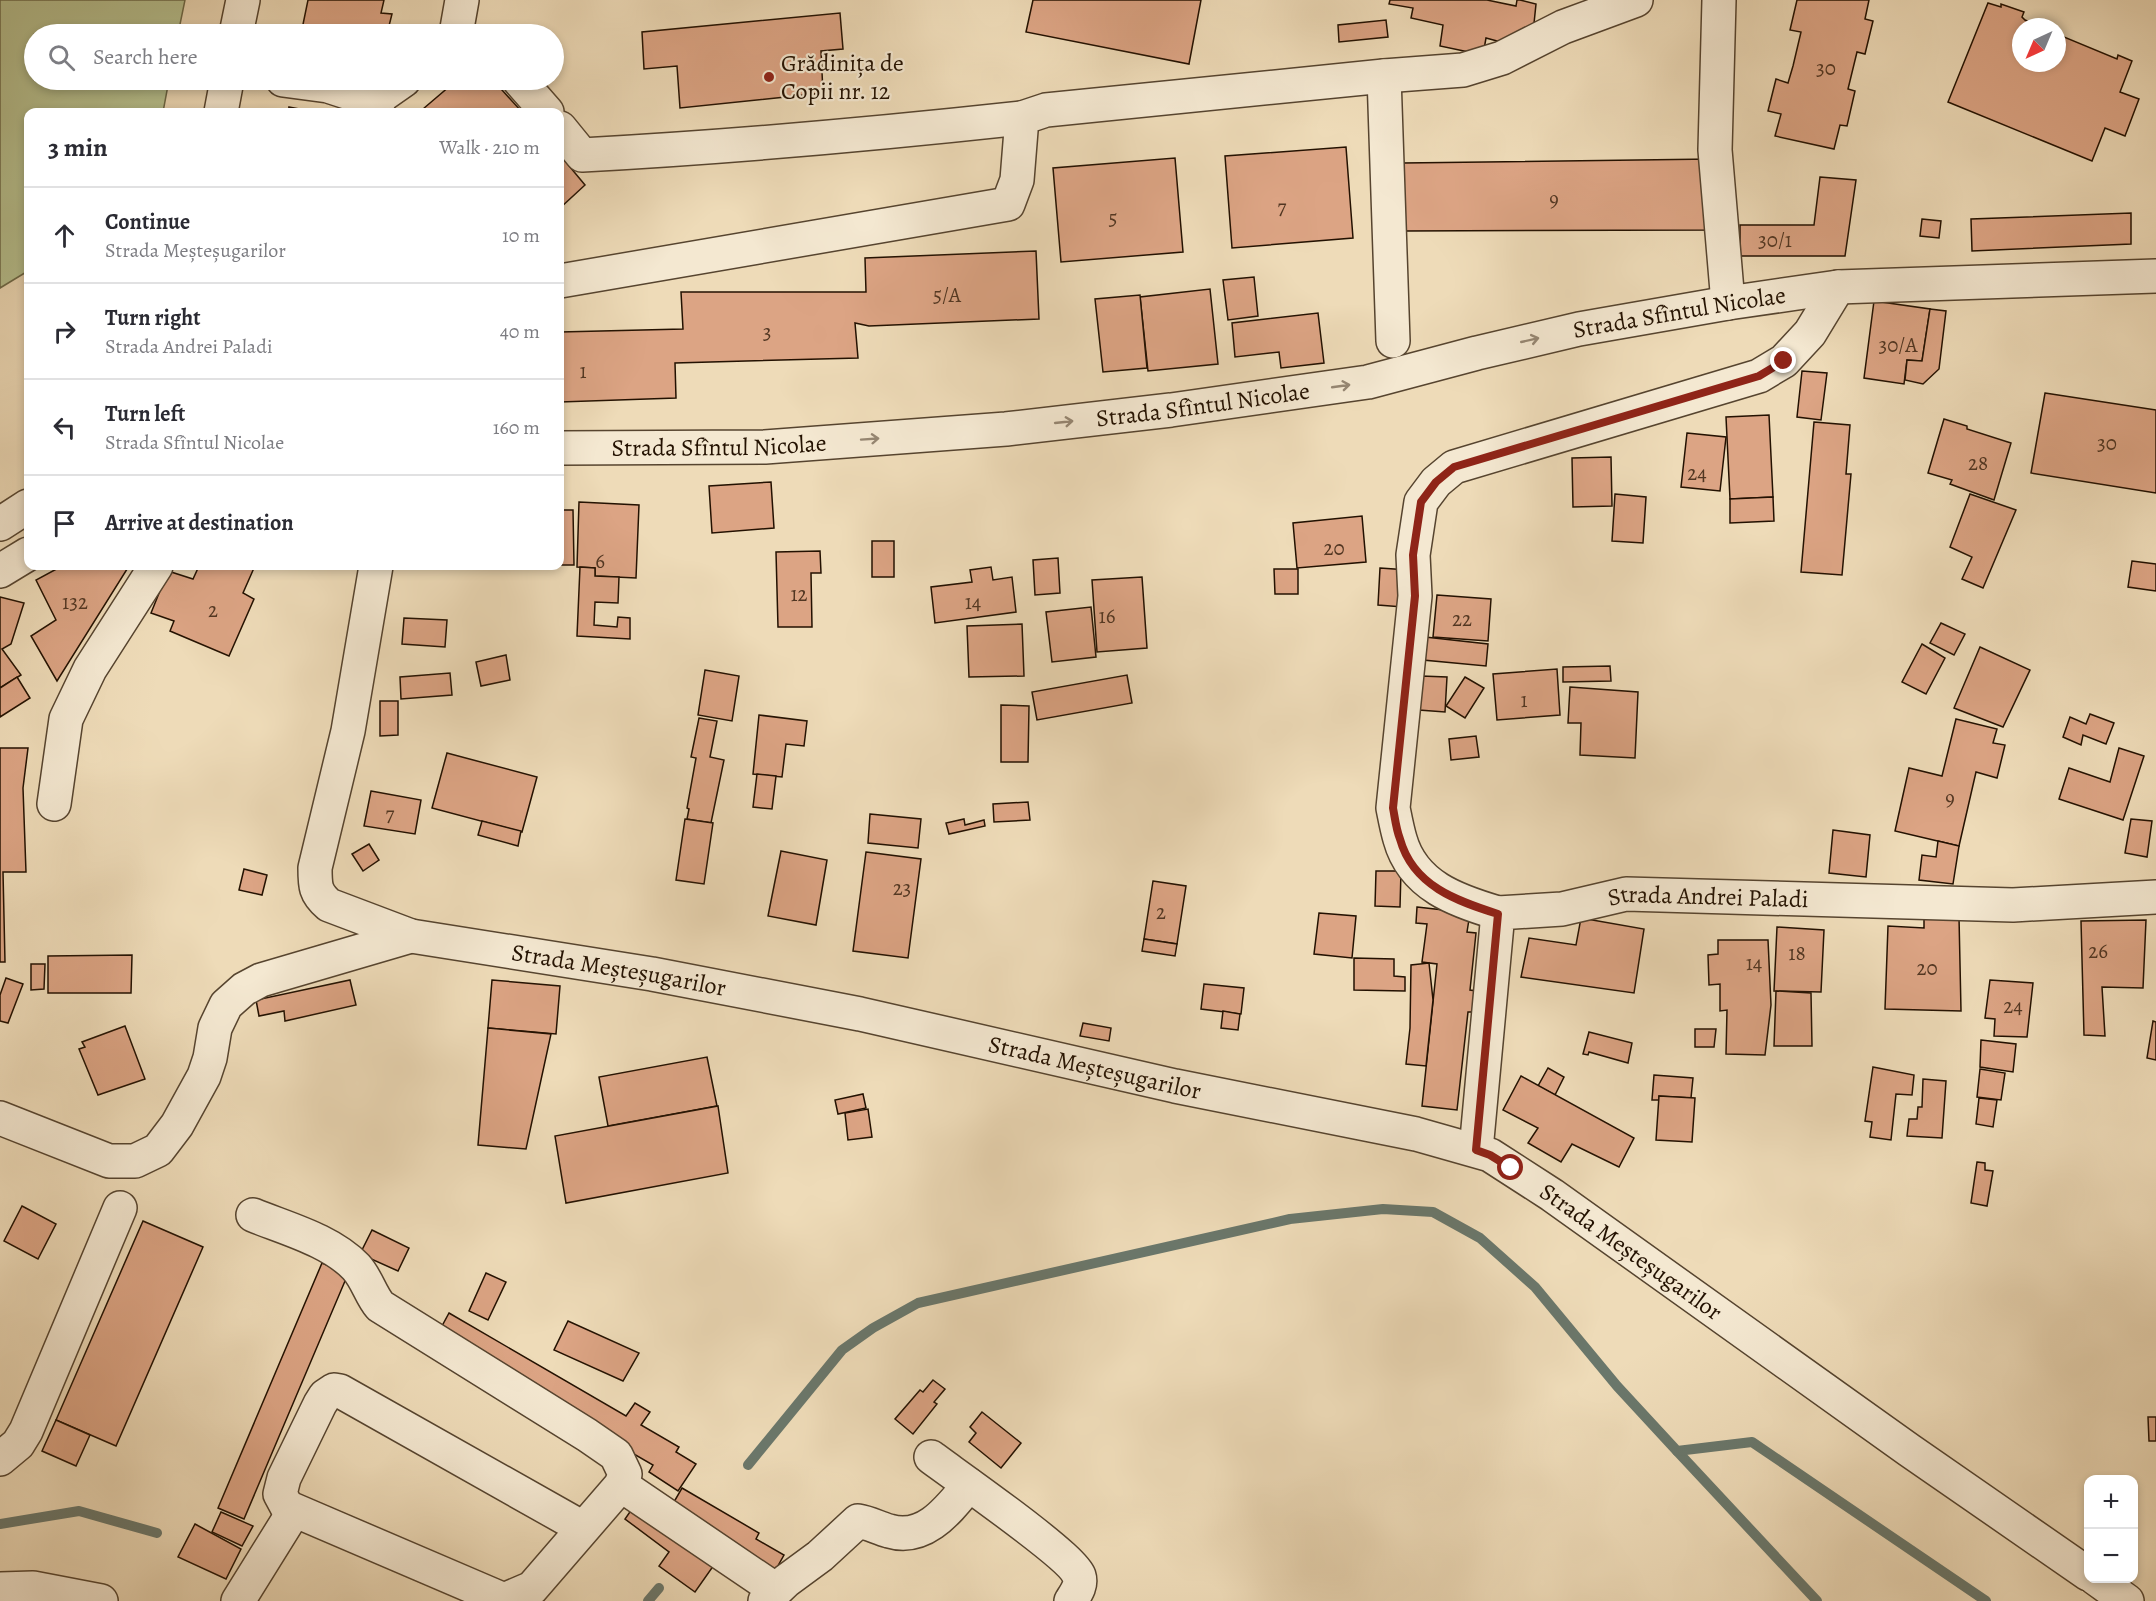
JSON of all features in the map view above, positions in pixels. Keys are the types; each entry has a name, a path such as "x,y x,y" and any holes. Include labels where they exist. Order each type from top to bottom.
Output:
{"street":[{"path":"238,24 243,0"},
{"path":"458,24 462,0"},
{"path":"564,133 582,154 712,148 1022,118 1046,110 1463,70 1502,58 1563,27 1636,0"},
{"path":"1719,0 1715,150 1728,303"},
{"path":"1384,76 1393,341"},
{"path":"222,108 225,90"},
{"path":"337,90 376,107 394,90"},
{"path":"528,90 544,108"},
{"path":"564,280 1008,204 1017,180 1022,118"},
{"name":"Strada Sfîntul Nicolae","path":"564,448 765,447 1006,429 1172,410 1368,382 1579,329 1728,303 1838,287 2156,276"},
{"name":"Strada Sfîntul Nicolae","path":"1498,914 1450,898 1423,877 1413,866 1400,840 1393,808 1415,596 1413,555 1421,502 1436,482 1454,467 1759,376 1784,361 1810,333 1838,287"},
{"path":"0,524 24,509"},
{"path":"0,571 24,556"},
{"path":"54,804 66,720 90,669 153,570"},
{"name":"Strada Meșteșugarilor","path":"375,570 348,731 315,868 318,895 329,905 411,936 652,974 860,1014 1175,1086 1416,1134 1490,1155 1552,1195 1909,1450 2084,1571"},
{"name":"Strada Andrei Paladi","path":"1498,914 1562,909 1626,894 2013,905 2156,897"},
{"path":"1476,1150 1498,914"},
{"path":"0,1118 110,1161 135,1161 158,1150 177,1125 204,1076 210,1058 214,1028 226,1005 244,989 261,980 411,936"},
{"path":"0,1459 18,1444 26,1431 120,1208"},
{"path":"253,1215 328,1246 355,1266 372,1297 380,1306 587,1435 616,1455 625,1474 621,1485 532,1588 504,1600 294,1511 283,1502 280,1494 284,1478 320,1404 325,1396 334,1390 340,1391 582,1528"},
{"path":"931,1457 1053,1548 1073,1567 1079,1576 1080,1587 1071,1601"},
{"path":"621,1485 771,1596 858,1521 872,1523 889,1531 904,1533 921,1529 939,1520 969,1485"},
{"path":"238,1601 294,1511"},
{"path":"2102,1583 2127,1601"},
{"path":"0,1589 33,1588 101,1601"}],"green space":[{"path":"0,0 185,0 180,24 24,24 24,90 167,90 164,108 24,108 24,273 0,288"}],"building":[{"path":"308,0 384,0 381,13 392,14 390,24 303,24"},
{"path":"1033,0 1201,0 1189,64 1026,32"},
{"path":"1390,0 1487,0 1516,6 1517,0 1520,0 1536,4 1533,33 1508,44 1486,38 1483,55 1440,46 1443,25 1411,18 1413,8 1389,4"},
{"path":"1797,0 1869,0 1865,19 1873,21 1865,54 1857,52 1848,89 1855,91 1847,126 1840,125 1834,149 1775,136 1781,114 1768,111 1776,79 1788,83 1793,66 1801,32 1790,30"},
{"path":"1988,3 2001,7 2001,4 2024,12 2023,18 2012,18 2012,72 2066,72 2066,38 2117,59 2118,55 2132,61 2120,92 2139,99 2125,136 2105,128 2092,161 1948,102"},
{"path":"840,13 843,49 821,51 823,93 680,108 677,66 644,69 642,32"},
{"path":"1386,20 1388,37 1339,42 1338,25"},
{"path":"445,90 502,90 518,108 424,108"},
{"path":"1346,147 1353,238 1232,248 1225,156"},
{"path":"1175,158 1183,252 1061,262 1053,168"},
{"path":"1712,159 1711,230 1404,231 1403,163"},
{"path":"564,160 585,185 564,204"},
{"path":"1820,177 1856,180 1845,256 1740,256 1740,225 1814,225"},
{"path":"2131,213 2131,244 1972,251 1971,219"},
{"path":"1922,219 1941,221 1939,238 1920,236"},
{"path":"1036,251 1039,319 869,326 855,323 858,358 675,363 676,398 564,402 564,332 683,329 681,292 866,292 865,258"},
{"path":"1254,277 1258,316 1228,320 1223,280"},
{"path":"1210,289 1218,364 1148,371 1140,297"},
{"path":"1140,295 1147,368 1103,372 1095,299"},
{"path":"1874,301 1930,309 1922,361 1907,360 1904,384 1864,378"},
{"path":"1930,309 1946,311 1939,369 1923,384 1905,380 1907,360 1922,361"},
{"path":"1318,313 1324,363 1281,368 1279,352 1235,357 1232,323"},
{"path":"1802,371 1827,373 1821,420 1797,417"},
{"path":"2045,393 2156,410 2156,493 2031,473"},
{"path":"1769,415 1773,497 1730,499 1726,417"},
{"path":"1944,419 2011,443 1994,500 1950,484 1952,480 1928,473"},
{"path":"1814,422 1850,425 1846,474 1851,474 1842,575 1801,572"},
{"path":"1687,433 1726,437 1720,491 1681,487"},
{"path":"1611,457 1612,506 1573,507 1572,458"},
{"path":"771,482 774,528 712,533 709,486"},
{"path":"1615,494 1646,497 1643,543 1612,541"},
{"path":"1970,494 2016,510 1983,588 1962,579 1972,557 1950,547"},
{"path":"1773,497 1774,521 1730,523 1730,499"},
{"path":"579,502 639,505 636,578 595,576 595,568 577,567"},
{"path":"564,510 573,510 574,565 564,565"},
{"path":"1362,516 1366,562 1297,568 1293,523"},
{"path":"872,541 894,541 894,577 872,577"},
{"path":"820,551 821,573 811,573 812,627 778,627 776,552"},
{"path":"1058,558 1060,593 1035,595 1033,560"},
{"path":"2132,561 2156,564 2156,591 2128,587"},
{"path":"580,567 595,568 595,576 619,577 618,603 595,602 594,625 617,627 618,617 630,618 630,639 577,636"},
{"path":"991,567 993,580 1012,577 1016,612 935,623 931,587 972,582 970,570"},
{"path":"1380,568 1408,570 1403,607 1378,605"},
{"path":"1274,569 1298,569 1298,594 1275,594"},
{"path":"55,570 126,570 57,681 31,636 56,620 36,580"},
{"path":"197,570 253,570 243,593 254,599 229,656 170,631 174,621 151,613 168,571 193,579"},
{"path":"1142,577 1147,648 1097,652 1092,580"},
{"path":"1437,595 1491,599 1488,641 1433,637"},
{"path":"0,597 24,603 11,644 2,649 21,675 0,688"},
{"path":"1091,607 1096,657 1052,662 1046,612"},
{"path":"404,618 447,620 445,647 402,644"},
{"path":"1941,623 1965,634 1954,655 1930,643"},
{"path":"1022,624 1024,676 969,677 967,626"},
{"path":"1425,637 1488,644 1486,666 1423,660"},
{"path":"1922,644 1945,658 1926,694 1902,682"},
{"path":"1980,647 2030,670 2003,727 1954,708"},
{"path":"506,655 510,680 481,686 476,662"},
{"path":"1610,666 1611,681 1563,682 1563,667"},
{"path":"1557,669 1560,715 1497,720 1493,674"},
{"path":"705,670 739,676 732,721 698,715"},
{"path":"450,673 452,695 401,699 400,677"},
{"path":"1127,675 1132,703 1037,720 1032,692"},
{"path":"1421,676 1447,677 1445,712 1419,710"},
{"path":"17,677 30,698 0,717 0,688"},
{"path":"1465,677 1484,688 1465,718 1446,706"},
{"path":"1570,687 1638,692 1635,758 1580,755 1581,723 1568,723"},
{"path":"380,701 398,701 398,735 380,736"},
{"path":"1001,705 1029,706 1028,762 1001,762"},
{"path":"2090,714 2114,723 2106,744 2083,735 2081,745 2063,737 2070,717 2086,724"},
{"path":"759,715 807,721 804,746 786,744 782,777 753,774"},
{"path":"699,718 717,721 710,757 724,760 711,823 687,819 696,758 691,757"},
{"path":"1956,719 1997,729 1993,743 2005,745 1997,778 1976,772 1959,846 1895,831 1909,768 1942,776"},
{"path":"1476,736 1479,757 1451,760 1449,739"},
{"path":"0,748 28,748 23,788 26,872 3,872 5,962 0,962"},
{"path":"2119,748 2144,756 2123,820 2059,799 2069,768 2110,782"},
{"path":"447,753 537,777 522,832 432,808"},
{"path":"757,774 776,776 772,809 753,807"},
{"path":"371,791 421,800 415,834 364,826"},
{"path":"1028,802 1030,820 994,822 993,804"},
{"path":"870,814 921,819 918,848 868,843"},
{"path":"685,819 713,823 704,884 676,880"},
{"path":"964,819 965,825 984,820 985,826 949,834 946,823"},
{"path":"2131,819 2152,821 2147,857 2125,853"},
{"path":"482,821 521,831 518,846 478,835"},
{"path":"1833,830 1870,835 1866,877 1829,873"},
{"path":"1938,841 1959,846 1953,884 1919,880 1922,855 1936,857"},
{"path":"369,844 379,860 363,871 352,854"},
{"path":"781,851 827,860 816,925 768,916"},
{"path":"866,852 921,859 908,958 853,951"},
{"path":"244,869 267,875 262,895 239,890"},
{"path":"1376,871 1401,871 1400,907 1375,906"},
{"path":"1153,881 1186,886 1177,944 1144,939"},
{"path":"1417,907 1470,913 1467,932 1476,933 1470,990 1477,991 1474,1012 1468,1012 1457,1110 1422,1106 1437,964 1422,962 1427,924 1416,923"},
{"path":"1319,913 1356,916 1352,958 1314,954"},
{"path":"1924,916 1959,917 1961,1011 1885,1009 1888,926 1924,928"},
{"path":"1581,918 1644,929 1634,993 1521,977 1529,938 1576,945"},
{"path":"2146,920 2143,988 2102,987 2105,1036 2084,1035 2081,921"},
{"path":"1777,927 1824,930 1821,992 1774,991"},
{"path":"1144,939 1177,944 1175,956 1142,951"},
{"path":"1718,940 1768,940 1771,1005 1765,1055 1726,1054 1727,1010 1720,1011 1720,984 1709,985 1708,955 1718,954"},
{"path":"132,955 131,993 48,993 48,956"},
{"path":"1354,958 1394,959 1394,976 1405,977 1405,991 1354,990"},
{"path":"1429,963 1433,1000 1426,1066 1406,1064 1410,1028 1411,965"},
{"path":"31,964 45,964 44,989 31,990"},
{"path":"6,978 23,984 8,1023 0,1021 0,995"},
{"path":"350,980 356,1005 285,1021 284,1011 259,1016 256,1000"},
{"path":"492,980 560,986 556,1034 488,1028"},
{"path":"1990,980 2033,983 2027,1037 1994,1036 1995,1019 1985,1018"},
{"path":"1204,984 1244,988 1241,1014 1201,1009"},
{"path":"1776,991 1811,993 1812,1046 1774,1046"},
{"path":"1223,1011 1240,1014 1238,1030 1221,1028"},
{"path":"2153,1021 2156,1022 2156,1060 2147,1058"},
{"path":"1083,1023 1111,1028 1109,1041 1080,1036"},
{"path":"125,1026 145,1079 98,1095 79,1049 85,1047 82,1042"},
{"path":"488,1028 551,1034 526,1149 478,1145"},
{"path":"1695,1029 1716,1029 1714,1047 1695,1047"},
{"path":"1589,1032 1632,1043 1628,1063 1589,1052 1588,1055 1583,1054"},
{"path":"1981,1040 2016,1044 2013,1072 1980,1067"},
{"path":"707,1057 717,1106 608,1126 599,1077"},
{"path":"1873,1067 1914,1075 1912,1095 1896,1094 1891,1140 1870,1137 1872,1122 1865,1121"},
{"path":"1548,1068 1564,1077 1555,1095 1538,1086"},
{"path":"1980,1069 2005,1073 2001,1100 1977,1097"},
{"path":"1654,1075 1693,1078 1691,1098 1659,1096 1659,1100 1652,1100"},
{"path":"1521,1076 1634,1138 1619,1167 1572,1144 1561,1162 1528,1143 1538,1128 1503,1110"},
{"path":"1923,1079 1946,1081 1942,1138 1907,1136 1909,1119 1917,1119 1918,1107 1922,1107"},
{"path":"863,1094 866,1108 838,1114 835,1100"},
{"path":"1659,1096 1695,1098 1692,1142 1656,1140"},
{"path":"1979,1098 1997,1100 1993,1127 1976,1124"},
{"path":"718,1106 728,1173 566,1203 555,1136"},
{"path":"868,1109 872,1137 848,1140 845,1113"},
{"path":"1977,1162 1985,1163 1985,1170 1993,1171 1987,1206 1971,1203"},
{"path":"22,1206 56,1224 38,1259 4,1241"},
{"path":"143,1221 203,1247 116,1446 56,1420"},
{"path":"372,1230 409,1248 398,1271 360,1254"},
{"path":"322,1263 348,1274 244,1519 218,1508"},
{"path":"486,1273 506,1282 488,1320 469,1311"},
{"path":"449,1313 626,1416 635,1403 650,1412 641,1425 679,1447 676,1452 696,1464 678,1491 649,1472 653,1465 435,1339"},
{"path":"568,1321 639,1353 623,1381 554,1350"},
{"path":"933,1380 945,1389 934,1402 937,1404 913,1434 895,1419 920,1390 923,1392"},
{"path":"982,1412 1021,1443 1001,1468 969,1442 976,1433 970,1427"},
{"path":"2148,1417 2156,1417 2156,1441 2149,1441"},
{"path":"56,1420 90,1435 76,1466 42,1451"},
{"path":"682,1488 759,1533 756,1539 784,1555 775,1571 671,1507"},
{"path":"634,1506 714,1565 695,1592 659,1566 669,1552 625,1519"},
{"path":"221,1512 253,1526 242,1546 212,1532"},
{"path":"195,1524 241,1549 226,1579 178,1557"}],"waterway":[{"path":"748,1465 842,1350 873,1328 918,1303 1290,1219 1383,1209 1433,1212 1480,1238 1535,1287 1617,1386 1677,1451 1752,1442 1986,1601"},
{"path":"1677,1451 1817,1601"},
{"path":"0,1524 79,1511 157,1533"},
{"path":"648,1601 659,1588"}],"place":[{"name":"Grădinița de Copii nr. 12","path":"769,77"}],"route":[{"path":"1511,1168 1490,1155 1476,1150 1498,914 1450,898 1423,877 1405,853 1393,808 1415,596 1413,555 1421,502 1436,482 1454,467 1759,376 1784,361"}]}
